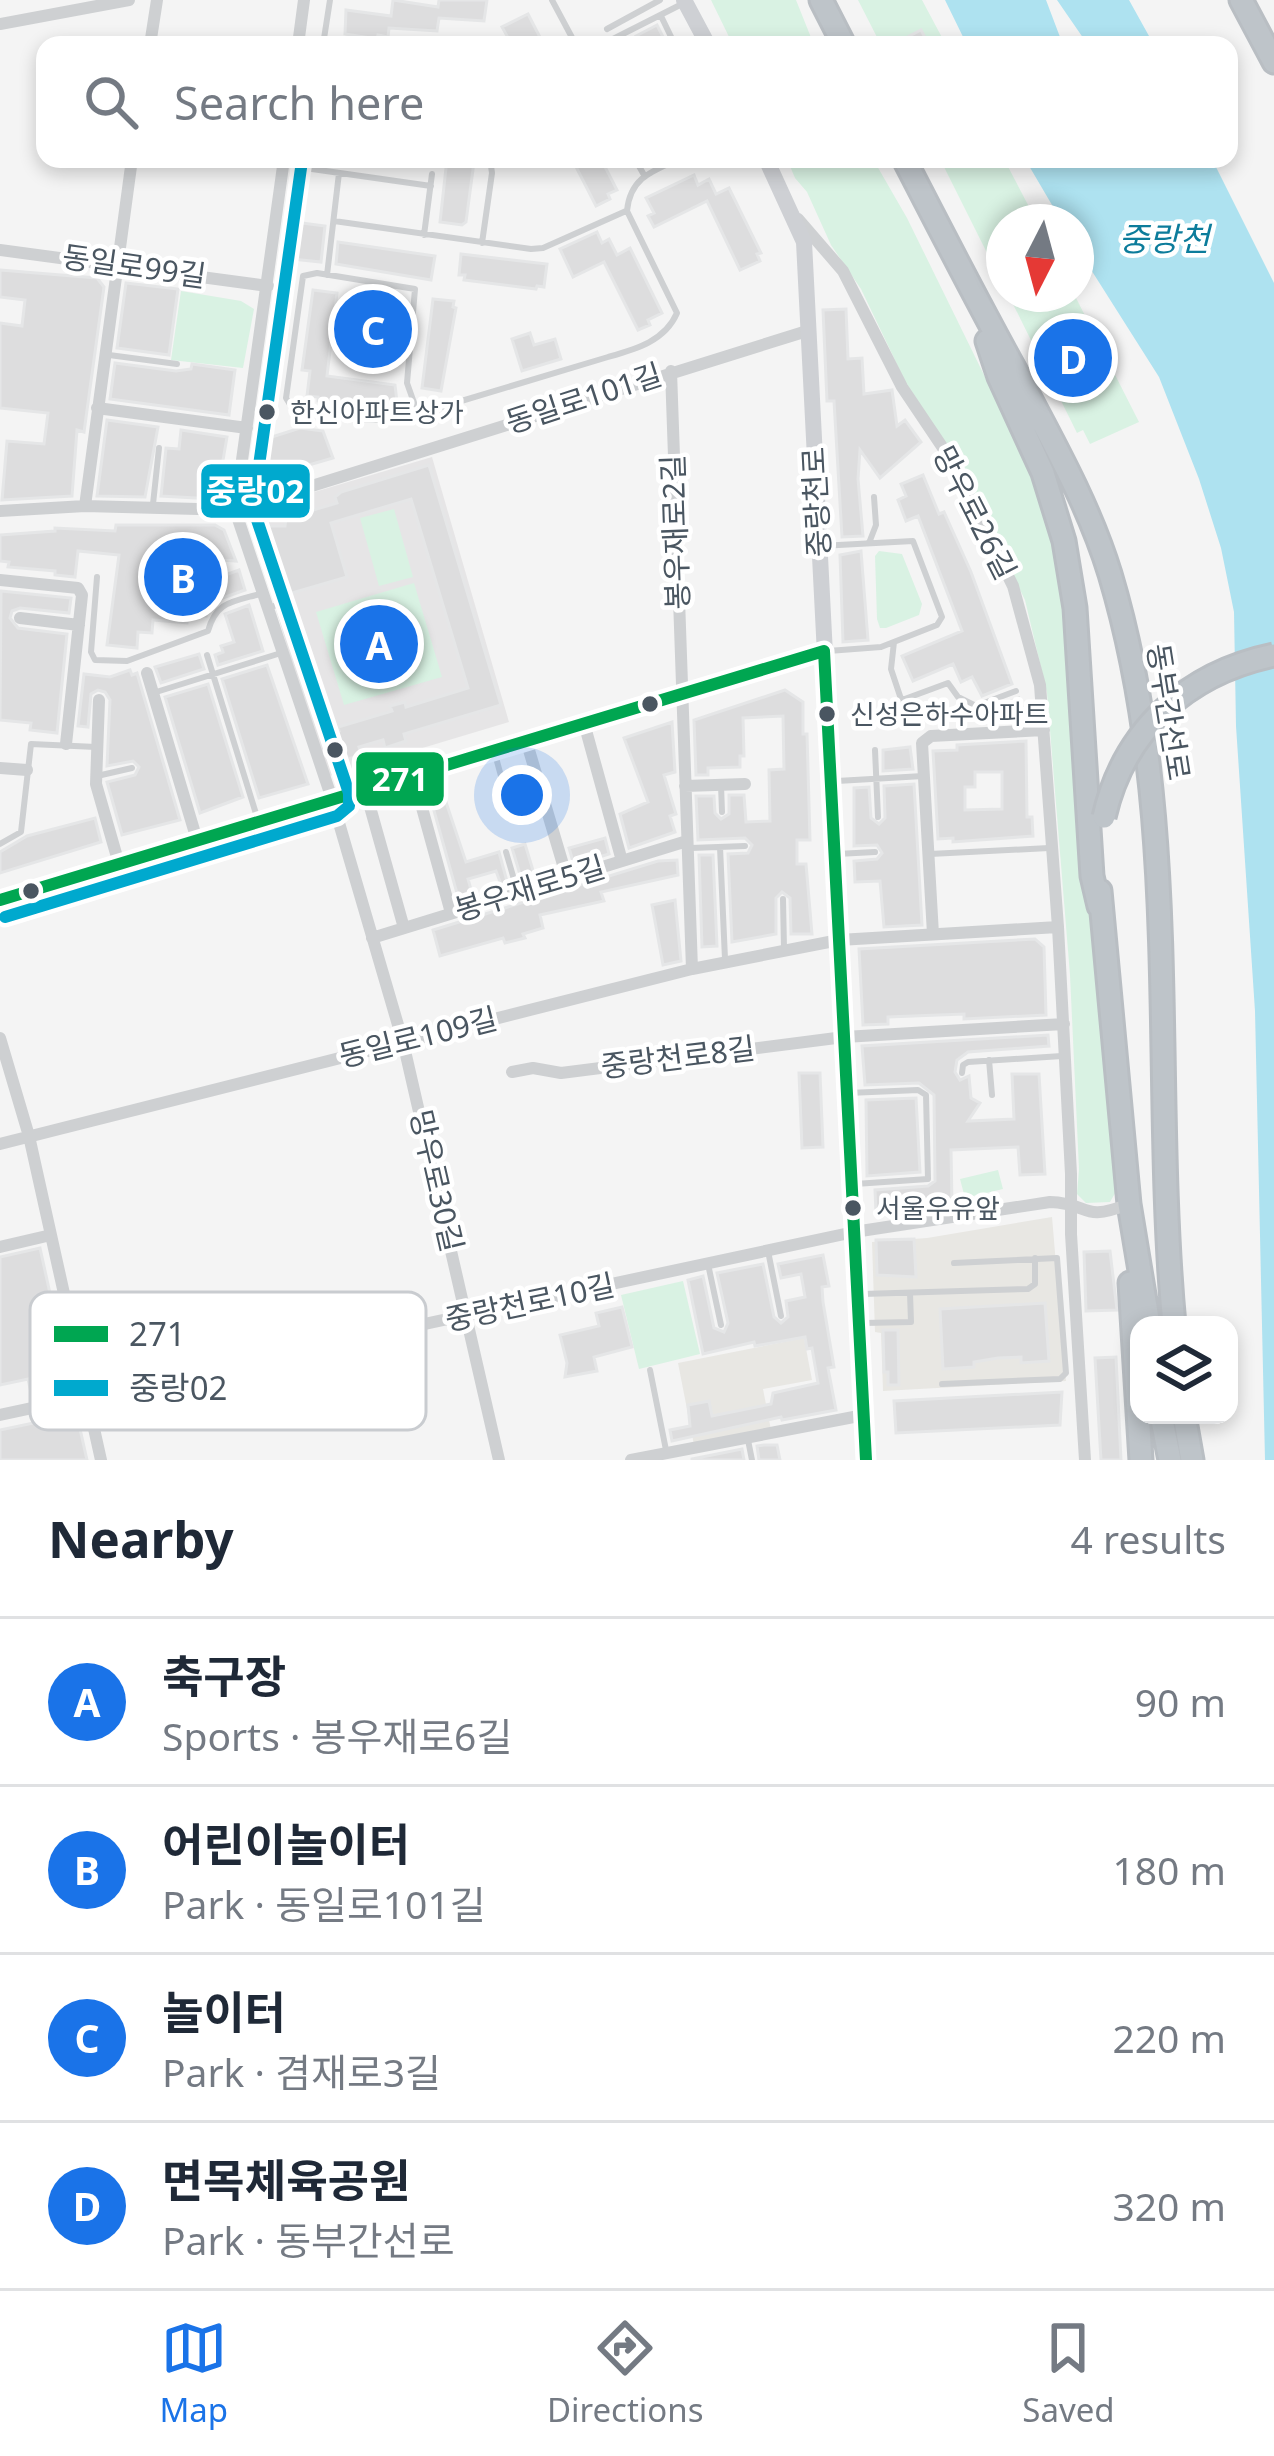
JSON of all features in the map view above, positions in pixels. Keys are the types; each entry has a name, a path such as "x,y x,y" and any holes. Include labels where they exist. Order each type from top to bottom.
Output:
{"highway":[{"path":"821,0 839,36"},
{"path":"1241,0 1274,62"},
{"name":"동부간선로","path":"909,168 1067,469 1109,572 1136,680 1152,810 1174,1316"},
{"path":"968,284 1064,541 1075,608 1092,876 1129,1204 1148,1316"},
{"path":"1099,906 1104,817 1123,764 1160,711 1213,674 1274,655"},
{"path":"1129,1204 1126,1219 1141,1460"},
{"path":"1163,1424 1170,1460"},
{"path":"1186,1424 1192,1460"}],"main road":[{"path":"685,1 703,36"},
{"name":"중랑천로","path":"771,168 804,242 866,1460"},
{"path":"0,900 824,651"}],"street":[{"path":"0,24 129,0"},
{"path":"151,36 157,0"},
{"path":"299,36 304,0"},
{"path":"85,506 131,168"},
{"path":"283,168 235,509 332,799 403,1042"},
{"name":"망우로26길","path":"796,216 843,271 902,387 951,460 1007,572 1040,685 1066,1056 1085,1460"},
{"name":"동일로99길","path":"0,250 268,286"},
{"name":"동일로101길","path":"0,511 85,506 235,509 807,331"},
{"name":"봉우재로2길","path":"671,371 692,969"},
{"path":"97,408 247,428"},
{"path":"0,580 78,588 82,595 66,744"},
{"path":"20,618 79,625"},
{"path":"147,673 197,840"},
{"path":"99,700 97,776 119,864"},
{"path":"584,723 622,861"},
{"path":"933,934 922,743 931,736 1044,730"},
{"path":"526,740 567,878"},
{"path":"0,767 27,770"},
{"path":"413,775 452,913"},
{"path":"685,787 745,784"},
{"path":"365,789 404,928"},
{"name":"봉우재로5길","path":"372,938 687,844"},
{"name":"동일로109길","path":"0,1144 725,962 838,940 1058,927"},
{"path":"844,1037 1064,1024"},
{"name":"중랑천로8길","path":"512,1072 533,1068 561,1073 844,1037"},
{"path":"0,1038 29,1136 64,1292"},
{"name":"망우로30길","path":"403,1042 499,1460"},
{"path":"854,1232 1050,1202 1071,1202 1096,1214 1129,1204"},
{"name":"중랑천로10길","path":"426,1326 854,1232"},
{"path":"0,1247 51,1235"},
{"name":"중랑천로10길","path":"0,1415 30,1408"},
{"path":"631,1460 864,1415"},
{"path":"94,1430 101,1460"}],"lane":[{"path":"324,36 330,0"},
{"path":"552,0 571,36"},
{"path":"607,29 656,1"},
{"path":"619,36 685,1"},
{"path":"661,15 672,36"},
{"path":"312,168 431,186"},
{"path":"482,243 491,168"},
{"path":"640,168 644,175"},
{"path":"418,413 407,383 415,289 307,274 301,281 286,398 290,408 380,422 418,413 625,352 668,330 677,309 627,211 632,188 659,168"},
{"path":"327,275 339,172"},
{"path":"424,235 432,174"},
{"path":"334,221 543,248 627,211"},
{"path":"104,355 177,364"},
{"path":"152,508 159,448"},
{"path":"869,543 876,525 874,497"},
{"path":"820,546 916,543 941,614 937,625 894,642 863,650 824,651"},
{"path":"97,578 91,655 95,660 119,662 208,631 211,616 224,604 263,592"},
{"path":"268,608 286,602"},
{"path":"894,642 890,660 905,711"},
{"path":"153,693 283,653"},
{"path":"207,655 258,821"},
{"path":"902,700 948,683 958,697 976,706 1016,691"},
{"path":"0,844 20,832 33,742 99,747"},
{"path":"494,750 507,798"},
{"path":"875,750 878,818"},
{"path":"97,776 132,768"},
{"path":"830,781 923,776"},
{"path":"721,785 722,812"},
{"path":"687,844 746,845"},
{"path":"720,847 725,962"},
{"path":"928,854 1053,848"},
{"path":"506,851 518,892"},
{"path":"834,854 875,852"},
{"path":"783,898 784,951"},
{"path":"962,1073 964,1063 1066,1056"},
{"path":"989,1060 992,1095"},
{"path":"847,1094 918,1090 926,1095 927,1181 851,1184"},
{"path":"768,1251 781,1316"},
{"path":"942,1384 1064,1378 1055,1256 954,1263"},
{"path":"860,1294 1028,1289 1035,1284 1035,1258"},
{"path":"708,1264 721,1325"},
{"path":"860,1323 910,1322 910,1293"},
{"path":"650,1370 666,1453"},
{"path":"748,1438 752,1460"}],"shaded area":[{"path":"432,457 509,722 326,777 247,512"},
{"path":"1052,1217 1066,1381 883,1391 881,1333 875,1332 872,1242 927,1238"},
{"path":"804,1338 812,1380 763,1389 771,1430 694,1445 678,1363"}],"green space":[{"path":"711,0 796,0 810,36 729,36"},
{"path":"858,0 922,0 941,36 876,36"},
{"path":"791,168 878,168 1041,491 1060,553 1118,1188 1110,1202 1086,1203 1077,1194 1070,975 1047,693 1025,600 954,457 905,381 861,289"},
{"path":"944,168 1009,168 1028,204 986,204 986,251"},
{"path":"181,291 241,301 254,309 243,368 171,360"},
{"path":"359,297 395,302 388,360 352,356"},
{"path":"1017,312 1083,312 1139,422 1090,444 1083,430 1077,433"},
{"path":"394,509 413,577 379,586 360,518"},
{"path":"879,551 902,554 922,604 919,615 886,628 880,628 877,619 875,556"},
{"path":"164,564 205,568 203,591 161,586"},
{"path":"414,583 442,677 344,705 316,612"},
{"path":"998,1170 1003,1189 965,1198 960,1179"},
{"path":"683,1281 700,1354 639,1369 621,1295"}],"water":[{"path":"945,0 1046,0 1060,36 963,36"},
{"path":"1057,0 1129,0 1149,36 1082,36"},
{"name":"중랑천","path":"1030,168 1216,168 1274,283 1274,1460 1265,1460 1255,1011 1236,726 1234,612 1221,548 1199,479 1159,377 1094,274 1094,204 1051,204"}],"building":[{"path":"393,0 438,7 439,0 487,0 484,21 439,18 437,31 389,28 388,36 345,34 346,10 391,16"},
{"path":"528,14 539,36 507,36 502,27"},
{"path":"657,25 662,36 636,36"},
{"path":"446,168 473,168 466,222 440,222"},
{"path":"577,168 606,168 617,190 596,206"},
{"path":"694,175 698,185 709,179 716,194 729,188 761,253 757,254 760,261 740,270 707,201 654,227 648,216 654,213 646,198"},
{"path":"287,221 325,226 321,262 282,258"},
{"path":"597,232 602,243 609,239 617,255 630,248 662,313 648,320 650,325 638,330 604,262 573,277 560,249"},
{"path":"338,242 435,256 431,280 336,264"},
{"path":"461,254 547,264 544,287 464,280 465,275 459,275"},
{"path":"0,270 97,278 104,287 84,432 77,430 72,496 2,500 7,441 44,444 48,413 0,408 0,323 22,326 25,300 0,297"},
{"path":"126,283 178,289 169,355 117,348"},
{"path":"313,290 337,293 327,376 395,385 398,410 307,396 310,371 302,370"},
{"path":"433,299 454,301 456,308 441,391 422,388"},
{"path":"846,309 848,359 862,358 864,394 892,390 897,426 905,420 921,442 880,478 860,450 863,536 842,537 834,401 827,401 823,310"},
{"path":"530,333 534,345 555,339 561,359 522,371 512,339"},
{"path":"115,363 176,371 191,369 192,364 235,370 229,415 110,399"},
{"path":"107,420 158,427 145,497 97,496"},
{"path":"300,428 323,431 333,458 264,478 256,442"},
{"path":"181,430 227,437 213,499 161,496 166,448 179,449"},
{"path":"429,465 501,705 404,734 406,741 385,748 383,740 359,747 362,755 348,759 345,752 335,755 329,734 339,731 338,727 392,711 390,706 405,702 406,707 468,688 411,499 331,523 347,577 275,598 253,526 285,526 286,518 337,503 335,497 341,492"},
{"path":"923,475 971,572 1012,684 982,696 972,677 961,682 953,664 913,681 902,656 962,631 918,516 906,521 898,500 906,496 901,484"},
{"path":"116,525 215,525 224,530 236,561 148,555 144,596 183,599 183,593 208,595 206,616 188,615 187,623 153,620 152,633 138,632 137,648 107,645 119,555 78,551 75,577 8,567 9,562 0,561 0,535 55,528 115,531"},
{"path":"861,551 868,640 843,642 840,555"},
{"path":"239,570 245,590 220,599 214,579"},
{"path":"1,591 71,598 69,613 20,608 10,618 18,628 67,634 57,733 30,730 31,723 0,720"},
{"path":"249,605 263,651 218,665 215,655 223,652 221,646 234,642 225,614"},
{"path":"199,654 204,669 161,683 155,667"},
{"path":"267,665 308,784 259,798 222,679"},
{"path":"130,670 132,675 137,673 180,820 122,835 107,782 135,775 139,767 133,761 107,766 110,700 105,692 91,694 88,727 78,726 84,674 110,677"},
{"path":"208,684 243,797 200,813 165,697"},
{"path":"785,690 803,702 803,734 807,734 810,840 797,840 797,864 806,864 812,934 791,934 790,898 782,892 776,898 776,934 732,942 728,854 748,853 752,845 745,838 698,840 696,796 714,796 715,813 721,819 729,814 729,795 744,795 746,822 770,821 769,770 784,769 783,716 743,718 740,767 708,768 708,775 696,775 694,720"},
{"path":"1019,698 1025,713 992,722 988,710"},
{"path":"672,722 675,772 664,775 676,814 670,816 675,832 629,848 620,814 648,802 624,738"},
{"path":"1026,741 1027,817 1032,817 1033,836 938,839 933,751 957,750 957,745","holes":["975,772 1002,772 1002,809 965,810 965,787 975,787"]},
{"path":"910,747 913,769 883,771 883,750"},
{"path":"914,784 922,925 884,927 880,881 855,882 854,861 877,859 882,853 877,845 854,846 854,788 869,787 871,818 879,824 885,818 884,786"},
{"path":"444,796 466,862 499,852 508,885 502,887 496,871 468,879 472,893 458,897 431,800"},
{"path":"95,818 101,842 0,873 0,852 27,836"},
{"path":"605,838 609,854 574,865 569,848"},
{"path":"525,844 535,877 522,881 512,848"},
{"path":"699,855 713,855 717,946 702,947"},
{"path":"677,860 678,875 601,892 604,901 540,915 543,928 523,934 525,938 505,943 503,938 440,956 433,930 658,861"},
{"path":"675,900 681,961 663,965 652,905"},
{"path":"1035,939 1044,947 1046,1015 888,1017 888,1024 863,1025 859,949"},
{"path":"1048,1035 1049,1046 968,1052 957,1060 955,1072 960,1080 969,1076 971,1098 980,1103 968,1121 1014,1119 1012,1074 1039,1074 1045,1174 1020,1175 1018,1147 951,1150 952,1203 911,1213 876,1213 875,1190 928,1186 935,1181 934,1095 919,1083 865,1085 862,1046"},
{"path":"799,1073 820,1073 823,1147 802,1148"},
{"path":"916,1098 920,1172 867,1176 866,1100"},
{"path":"914,1239 916,1277 877,1275 876,1240"},
{"path":"40,1248 50,1292 30,1292 30,1388 28,1379 0,1385 0,1257"},
{"path":"1110,1251 1117,1310 1086,1311 1084,1252"},
{"path":"823,1255 829,1286 822,1287 823,1302 834,1367 828,1368 836,1410 672,1441 670,1430 690,1426 688,1405 709,1401 712,1416 771,1404 773,1393 818,1383 812,1348 807,1349 805,1337 703,1354 688,1280 703,1276 714,1328 724,1332 728,1323 717,1273 763,1264 774,1317 781,1323 788,1317 786,1301 805,1297 801,1274 781,1278 778,1264"},
{"path":"1045,1303 1049,1361 1021,1363 1021,1357 998,1358 974,1362 974,1367 943,1369 940,1309"},
{"path":"622,1307 632,1347 594,1357 597,1371 565,1377 567,1363 560,1335 599,1326 596,1313"},
{"path":"883,1330 898,1330 899,1385 888,1385 888,1372 884,1372"},
{"path":"1116,1357 1121,1460 1101,1460 1095,1358"},
{"path":"1062,1392 1060,1425 896,1433 894,1401"},
{"path":"30,1424 30,1430 80,1430 87,1460 0,1460 0,1430"},
{"path":"777,1445 780,1460 759,1460 757,1446"},
{"path":"742,1449 744,1460 692,1460 692,1459"}],"transit line":[{"name":"중랑02","path":"5,917 337,816 349,806 349,793 253,508 301,168"},
{"name":"271","path":"0,900 824,651 866,1460"}],"place":[{"name":"놀이터","path":"373,329"},
{"name":"면목체육공원","path":"1073,358"},
{"name":"한신아파트상가","path":"267,412"},
{"name":"어린이놀이터","path":"183,577"},
{"name":"축구장","path":"379,644"},
{"name":"신성은하수아파트","path":"827,714"},
{"name":"서울우유앞","path":"853,1208"}]}
